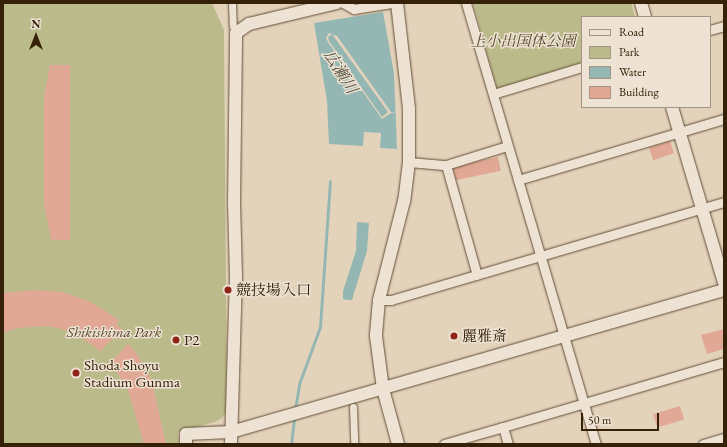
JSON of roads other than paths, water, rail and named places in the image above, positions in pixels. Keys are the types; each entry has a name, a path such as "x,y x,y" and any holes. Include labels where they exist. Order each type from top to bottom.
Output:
{"street":[{"path":"232,3 232,26"},
{"path":"231,438 236,278 236,33 249,24 337,3"},
{"path":"343,3 354,9 392,3"},
{"path":"397,3 409,109 409,162 404,201 379,300 377,350 383,389 398,444"},
{"path":"466,3 596,444"},
{"path":"641,3 645,16"},
{"path":"711,30 724,26"},
{"path":"493,94 581,68"},
{"path":"672,108 724,282"},
{"path":"518,180 724,119"},
{"path":"409,162 446,165 508,146"},
{"path":"446,165 477,275"},
{"path":"379,300 391,300 724,202"},
{"path":"186,444 186,434 231,438 284,418 724,290"},
{"path":"444,444 724,362"},
{"path":"353,407 354,444"},
{"path":"503,427 508,444"},
{"path":"702,444 724,438"}],"water":[{"name":"広瀬川","path":"383,12 394,73 397,149 380,148 381,133 364,132 363,146 329,144 327,101 314,23"},
{"path":"357,222 369,223 367,251 352,300 348,300 343,299 343,291 356,251"}],"waterway":[{"path":"295,410 299,384 320,327 330,181"},
{"path":"291,444 294,418"}],"place":[{"name":"競技場入口","path":"228,290"},
{"name":"麗雅斎","path":"454,336"},
{"name":"P2","path":"176,340"},
{"name":"Shoda Shoyu Stadium Gunma","path":"76,373"}],"park label":[{"name":"上小出国体公園","path":"523,41"},
{"name":"Shikishima Park","path":"114,332"}]}
